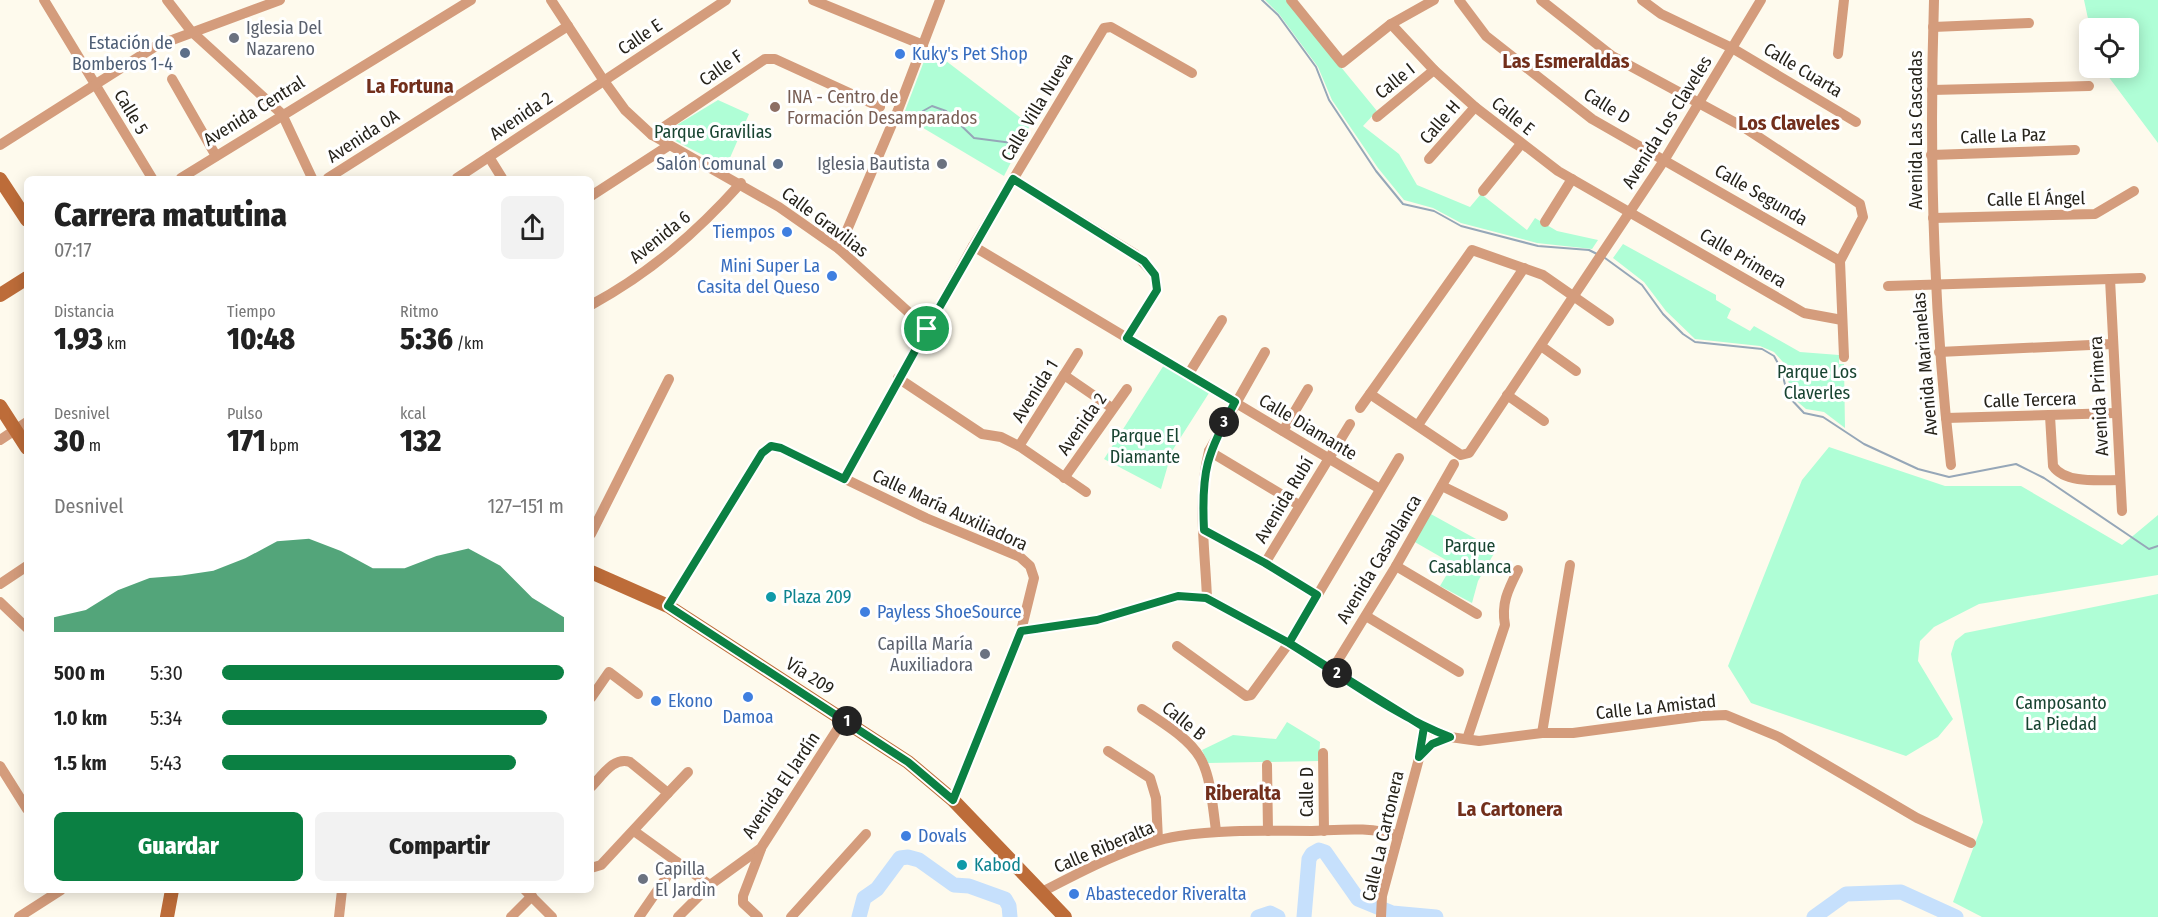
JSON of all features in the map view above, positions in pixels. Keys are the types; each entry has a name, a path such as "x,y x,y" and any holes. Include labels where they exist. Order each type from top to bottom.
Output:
{"main road":[{"path":"0,180 24,216"},
{"path":"0,295 24,280"},
{"path":"0,406 21,426"},
{"name":"Vía 209","path":"594,573 668,606 908,762 953,800 1065,917"},
{"path":"167,917 171,893"}],"street":[{"name":"Calle 5","path":"44,0 151,176"},
{"path":"167,0 191,31 282,114 311,176"},
{"name":"Avenida Central","path":"184,176 471,0"},
{"name":"Calle Gravilias","path":"551,0 603,81 625,110 652,135 668,146 741,183 839,249 927,329"},
{"name":"Calle E","path":"603,81 726,0"},
{"path":"813,0 923,45"},
{"path":"839,249 923,45 939,0"},
{"path":"1291,0 1342,63 1391,24 1434,0"},
{"name":"Calle D","path":"1459,0 1486,36 1544,83 1592,119 1665,159"},
{"path":"1541,0 1612,56 1745,128 1857,200 1863,209 1863,217 1840,261 1844,357"},
{"path":"1642,0 1662,14 1732,48"},
{"name":"Avenida Los Claveles","path":"1418,425 1465,456 1665,159 1761,0"},
{"path":"1838,54 1844,0"},
{"name":"Avenida Las Cascadas","path":"1934,0 1931,155 1934,260"},
{"path":"0,145 156,46 276,1"},
{"path":"1933,27 2029,23"},
{"name":"Calle E","path":"1391,24 1434,70 1521,144 1572,179 1631,211"},
{"name":"Avenida 0A","path":"331,176 568,26"},
{"name":"Calle Villa Nueva","path":"844,479 973,246 1104,28 1111,27 1192,73"},
{"name":"Calle Cuarta","path":"1732,48 1856,122"},
{"name":"Calle F","path":"652,135 765,59 775,59 880,106"},
{"name":"Calle I","path":"1377,117 1434,70"},
{"path":"172,79 216,156"},
{"name":"Avenida 2","path":"460,176 603,81"},
{"path":"1932,90 2089,87"},
{"name":"Calle H","path":"1429,159 1475,107"},
{"path":"1483,191 1521,144"},
{"path":"594,194 668,146"},
{"name":"Calle La Paz","path":"1931,155 2075,150"},
{"path":"489,157 501,176"},
{"name":"Calle Segunda","path":"1665,159 1840,261"},
{"path":"1013,179 1135,254 1151,269 1157,290 1127,338"},
{"path":"1545,222 1572,179"},
{"name":"Avenida 6","path":"594,303 620,289 672,253 741,183"},
{"name":"Calle El Ángel","path":"1933,218 2095,214 2134,191"},
{"name":"Calle Primera","path":"1631,211 1804,313 1842,320"},
{"name":"Calle Diamante","path":"973,246 1380,489"},
{"path":"1360,408 1472,250 1543,275 1609,321"},
{"name":"Avenida Marianelas","path":"1934,260 1939,352 1951,465"},
{"path":"1370,394 1418,425 1524,268"},
{"path":"1888,286 2141,278"},
{"name":"Avenida Primera","path":"2110,279 2115,413 2122,511"},
{"path":"1188,375 1222,320"},
{"path":"1939,352 2112,344"},
{"path":"1541,346 1576,371"},
{"path":"1021,631 1097,620 1178,596 1206,598 1202,490 1209,451 1264,351"},
{"name":"Avenida 1","path":"1019,446 1078,353"},
{"path":"1064,375 1112,408"},
{"path":"898,378 982,434 1001,437 1019,446 1086,492"},
{"path":"594,528 669,379"},
{"path":"1283,431 1308,388"},
{"name":"Avenida 2","path":"1065,478 1127,389"},
{"path":"1507,395 1544,421"},
{"name":"Calle Tercera","path":"1946,418 2115,413"},
{"path":"2050,416 2053,465 2056,470 2083,479 2120,480"},
{"name":"Avenida Rubí","path":"1265,563 1350,424"},
{"path":"0,440 21,426"},
{"name":"Calle María Auxiliadora","path":"668,606 762,453 771,446 781,448 926,518 1020,556 1030,566 1034,578 1021,631 953,800"},
{"path":"1209,451 1299,505"},
{"path":"1177,646 1246,696 1251,695 1289,643 1399,458"},
{"name":"Avenida Casablanca","path":"1332,670 1396,566 1454,464"},
{"path":"1442,486 1503,516"},
{"path":"1204,530 1265,563 1317,595"},
{"path":"1542,733 1570,565"},
{"path":"1396,566 1477,614"},
{"path":"0,584 24,568"},
{"path":"1467,739 1505,625 1502,610 1504,598 1518,570"},
{"name":"Calle La Amistad","path":"1206,598 1289,643 1424,727 1450,737 1489,740 1542,733 1573,733 1701,716 1726,715 1779,737 1917,818 1971,843"},
{"path":"0,602 24,625"},
{"path":"1366,616 1459,672"},
{"path":"594,694 609,672 638,694"},
{"name":"Calle B","path":"1142,709 1176,731 1198,751 1210,782 1216,831"},
{"name":"Avenida El Jardín","path":"678,917 710,885 761,848 844,719"},
{"name":"Calle La Cartonera","path":"1381,917 1382,896 1419,757 1424,727"},
{"path":"1419,757 1432,744 1450,737"},
{"path":"1107,751 1150,778 1156,798 1158,840"},
{"name":"Calle D","path":"1323,753 1324,831"},
{"path":"594,784 616,762 623,760 630,762 668,793"},
{"path":"1267,765 1268,831"},
{"path":"0,766 24,804"},
{"path":"594,866 601,865 688,772"},
{"path":"634,831 710,885"},
{"name":"Calle Riberalta","path":"1040,893 1072,876 1158,840 1216,831 1386,832 1398,836"},
{"path":"791,917 866,834"},
{"path":"758,917 743,903 743,896 761,848"},
{"path":"639,917 677,862"},
{"path":"19,917 56,893"},
{"path":"339,917 342,893"},
{"path":"511,917 528,893 552,917"}],"green space":[{"path":"1265,0 1286,0 1377,111 1363,126 1399,154 1417,185 1470,207 1481,194 1527,230 1535,218 1557,231 1598,240 1592,249 1537,243 1461,223 1433,208 1404,200 1378,168 1332,100 1318,67 1279,14"},
{"path":"2084,0 2158,0 2158,143 2109,78 2139,78 2139,18 2088,18"},
{"path":"929,48 1030,125 1004,176 903,116"},
{"name":"Parque Gravilias","path":"718,100 749,114 726,167 662,134"},
{"name":"Parque Los Claverles","path":"1623,244 1716,295 1716,300 1731,309 1727,318 1750,331 1754,326 1800,352 1839,355 1839,364 1844,364 1845,428 1824,412 1806,409 1793,398 1783,362 1774,352 1760,346 1695,339 1666,311 1644,282 1613,258"},
{"name":"Parque El Diamante","path":"1164,365 1209,393 1172,451 1161,489 1104,459"},
{"path":"1829,447 1945,486 2021,486 2122,545 2158,515 2158,575 1979,604 1934,627 1920,641 1918,661 1953,719 1938,737 1906,756 1751,703 1728,666 1802,480"},
{"name":"Parque Casablanca","path":"1429,513 1496,550 1478,581 1472,603 1440,586 1453,564 1413,541"},
{"name":"Camposanto La Piedad","path":"2158,594 2158,917 1982,917 1953,902 1983,822 1951,654 1955,641 1965,633"},
{"path":"1287,722 1320,742 1319,761 1208,763 1202,750 1233,735 1276,739"}],"waterway":[{"path":"1262,0 1278,15 1316,67 1329,100 1376,171 1403,204 1434,211 1461,226 1538,246 1589,250 1597,254"},
{"path":"923,111 932,106 946,111 974,138 1020,144"},
{"path":"1605,258 1642,285 1663,314 1683,334 1695,342 1762,349 1774,356 1781,369 1788,396 1804,413 1823,417 1864,444 1918,469 1949,477 2016,464 2044,478 2149,549 2158,546"},
{"path":"1304,917 1309,859 1319,850 1325,852 1358,899 1392,913 1436,917"},
{"path":"859,917 864,898 877,889 900,858 908,857 919,860 954,885 969,886 1005,899 1009,906 1010,917"},
{"path":"1814,917 1846,894 1901,892 1956,917"},
{"path":"1258,917 1270,913 1278,917"}],"place":[{"name":"Iglesia Del Nazareno","path":"234,38"},
{"name":"Estación de Bomberos 1-4","path":"185,53"},
{"name":"Kuky's Pet Shop","path":"900,54"},
{"name":"INA - Centro de Formación Desamparados","path":"775,107"},
{"name":"Salón Comunal","path":"778,164"},
{"name":"Iglesia Bautista","path":"942,164"},
{"name":"Tiempos","path":"787,232"},
{"name":"Mini Super La Casita del Queso","path":"832,276"},
{"name":"Plaza 209","path":"771,597"},
{"name":"Payless ShoeSource","path":"865,612"},
{"name":"Capilla María Auxiliadora","path":"985,654"},
{"name":"Damoa","path":"748,697"},
{"name":"Ekono","path":"656,701"},
{"name":"Dovals","path":"906,836"},
{"name":"Kabod","path":"962,865"},
{"name":"Capilla El Jardìn","path":"643,879"},
{"name":"Abastecedor Riveralta","path":"1074,894"}],"district":[{"name":"Las Esmeraldas","path":"1566,61"},
{"name":"La Fortuna","path":"410,86"},
{"name":"Los Claveles","path":"1789,123"},
{"name":"Riberalta","path":"1243,793"},
{"name":"La Cartonera","path":"1510,809"}],"route":[{"path":"927,329 844,479 781,448 771,446 762,453 668,606 908,762 953,800 1021,631 1097,620 1178,596 1206,598 1289,643 1332,670 1424,727 1419,757 1432,744 1450,737 1424,727 1289,643 1317,595 1265,563 1204,530 1202,490 1209,451 1235,402 1127,338 1157,290 1155,275 1144,261 1013,179 927,329"}]}
